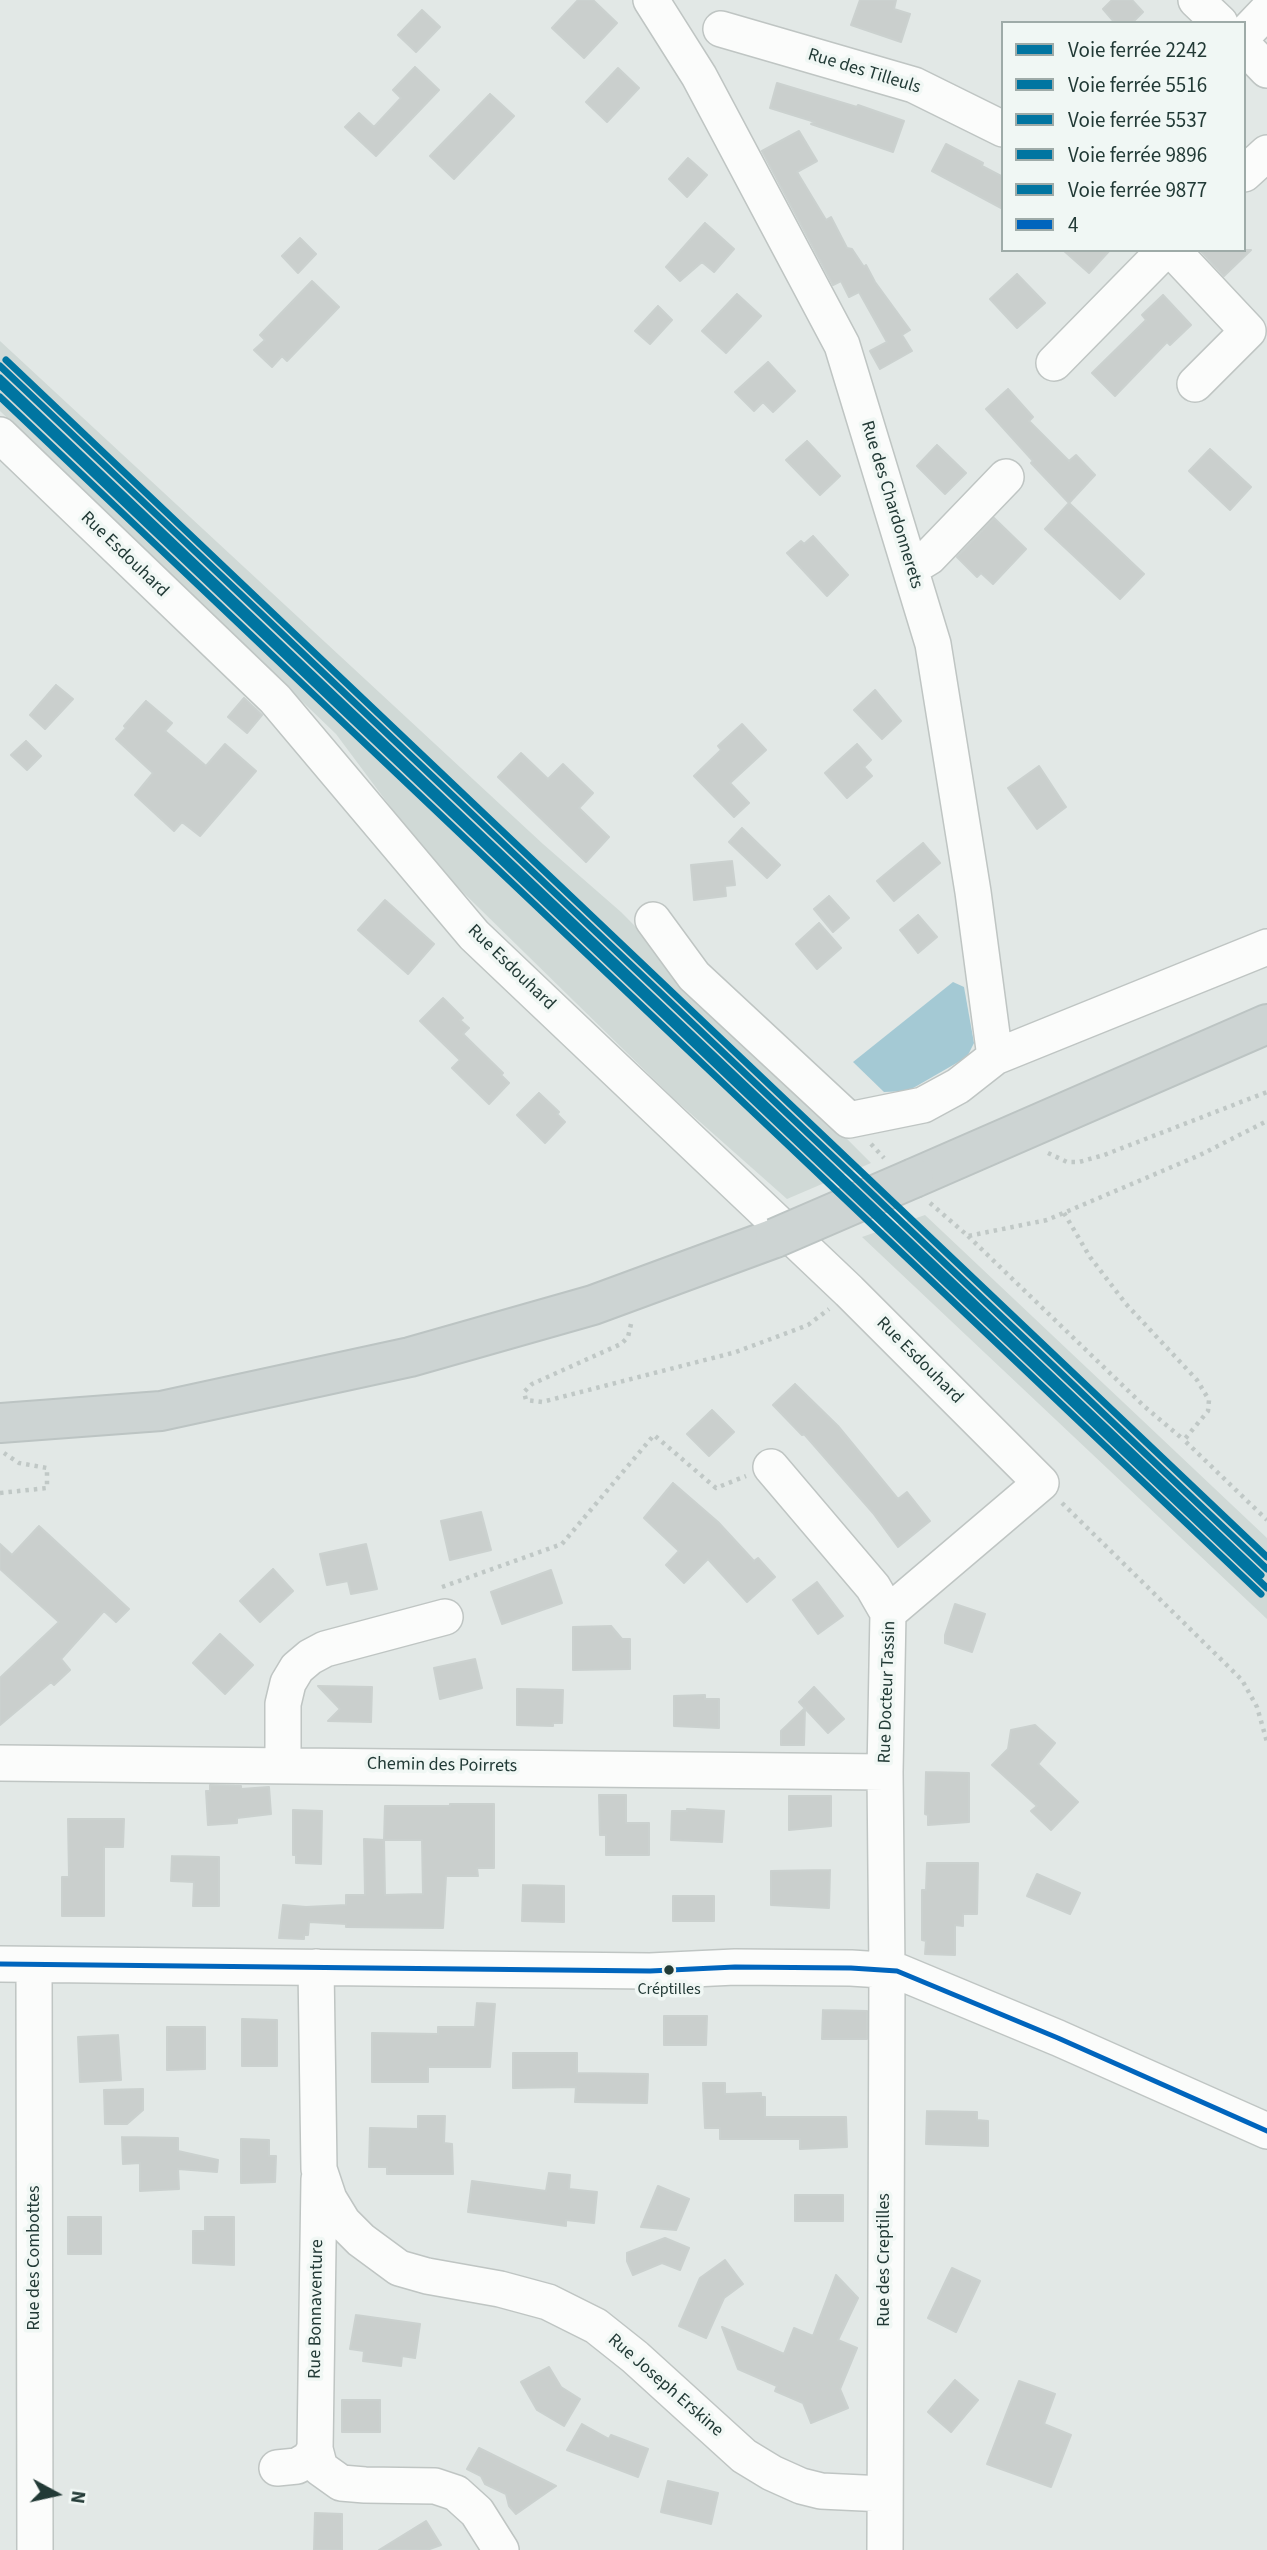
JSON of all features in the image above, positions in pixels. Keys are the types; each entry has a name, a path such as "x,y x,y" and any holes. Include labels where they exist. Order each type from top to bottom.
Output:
{"main road":[{"path":"0,1423 161,1412 410,1357 593,1305 775,1238 1267,1024"}],"street":[{"name":"Rue des Chardonnerets","path":"651,0 699,76 842,345 933,644 973,892 995,1057"},
{"path":"1196,0 1218,21"},
{"path":"1246,33 1267,11"},
{"path":"699,76 724,15"},
{"name":"Rue des Tilleuls","path":"724,15 914,85 1001,128"},
{"path":"1246,48 1267,71"},
{"path":"1246,172 1267,153"},
{"path":"1054,363 1162,252"},
{"path":"1174,252 1248,331 1195,384"},
{"name":"Rue Esdouhard","path":"0,435 275,699 474,935 849,1291 1041,1483"},
{"path":"911,568 929,557 1006,477"},
{"path":"653,920 694,976 849,1120 923,1105 958,1086 995,1057 1267,947"},
{"path":"771,1467 873,1587 888,1613"},
{"name":"Rue Docteur Tassin","path":"887,1970 885,1772 888,1613 1041,1483"},
{"path":"283,1765 283,1704 288,1683 297,1668 325,1649 445,1617"},
{"name":"Chemin des Poirrets","path":"0,1763 885,1772"},
{"path":"0,1964 650,1971 735,1967 897,1971 1058,2038 1267,2131"},
{"name":"Rue des Combottes","path":"34,1965 35,2550"},
{"name":"Rue Joseph Erskine","path":"316,1967 319,2169 329,2199 343,2222 361,2240 399,2267 428,2276 500,2289 548,2302 596,2326 635,2357 744,2456 772,2473 800,2486 821,2491 884,2494"},
{"name":"Rue des Creptilles","path":"885,2550 887,1970"},
{"name":"Rue Bonnaventure","path":"315,2449 319,2169"},
{"path":"277,2468 297,2466 309,2459 315,2449"},
{"path":"315,2449 320,2468 341,2483 365,2486 435,2486 456,2493 477,2512 501,2550"}],"path":[{"path":"1045,1152 1067,1162 1079,1162 1267,1093"},
{"path":"849,1120 1267,1520"},
{"path":"968,1236 1047,1220 1200,1155 1267,1121"},
{"path":"1064,1213 1090,1257 1126,1304 1197,1380 1209,1400 1208,1411 1184,1440"},
{"path":"631,1324 628,1337 621,1344 532,1384 524,1392 526,1400 542,1402 736,1352 807,1325 849,1291"},
{"path":"445,1617 440,1588 562,1544 654,1435 716,1488 771,1467"},
{"path":"0,1451 19,1463 47,1468 47,1488 0,1493"},
{"path":"1041,1483 1242,1680 1257,1707 1267,1742"}],"shaded area":[{"path":"0,341 543,844 621,912 871,1163 787,1199 673,1098 430,860 336,734 0,411"},
{"path":"925,1215 1267,1538 1267,1619 862,1237"}],"water":[{"path":"953,982 964,987 974,1043 967,1057 908,1091 884,1092 853,1062"}],"building":[{"path":"578,0 593,0 617,23 584,58 552,28"},
{"path":"860,0 896,0 894,9 910,14 901,42 851,25"},
{"path":"1112,0 1132,0 1143,12 1134,21 1113,21 1103,9"},
{"path":"422,10 440,27 416,52 398,35"},
{"path":"415,67 439,90 376,156 345,127 359,113 374,127 401,98 393,90"},
{"path":"618,68 639,88 607,122 586,102"},
{"path":"777,83 857,107 858,105 904,121 893,152 770,108"},
{"path":"490,94 514,116 454,179 430,156"},
{"path":"799,131 817,161 797,172 826,220 831,217 847,248 852,249 864,267 866,265 910,330 902,335 912,351 880,369 870,351 887,342 859,292 849,297 841,281 833,285 762,151"},
{"path":"946,144 983,163 982,166 1001,176 1001,208 932,171"},
{"path":"688,158 707,175 687,197 669,179"},
{"path":"705,223 734,249 714,272 702,262 680,281 666,267"},
{"path":"300,238 316,254 298,273 282,256"},
{"path":"1251,250 1224,276 1202,252"},
{"path":"1065,252 1108,252 1089,273"},
{"path":"1017,274 1045,303 1017,328 990,299"},
{"path":"312,281 339,307 287,361 282,356 272,367 254,350 265,340 260,335"},
{"path":"737,294 761,316 726,353 702,331"},
{"path":"1163,295 1191,325 1170,345 1167,342 1115,396 1092,373 1146,320 1142,315"},
{"path":"658,306 672,320 650,344 635,331"},
{"path":"768,362 795,391 773,412 763,402 754,411 735,392"},
{"path":"1008,389 1033,417 1029,421 1069,461 1076,455 1095,475 1069,503 986,409"},
{"path":"807,441 840,476 820,495 786,460"},
{"path":"937,445 966,473 945,494 917,466"},
{"path":"1210,449 1251,487 1230,510 1189,471"},
{"path":"1069,503 1144,574 1120,599 1045,529"},
{"path":"994,518 1026,549 993,584 981,573 977,577 957,557"},
{"path":"813,536 848,575 827,596 787,553 801,541 804,544"},
{"path":"56,685 73,699 45,729 30,715"},
{"path":"875,690 901,721 882,739 854,710"},
{"path":"244,698 262,715 247,733 228,717"},
{"path":"146,701 172,723 165,731 206,766 225,744 256,771 200,836 182,822 174,831 135,795 153,773 116,739"},
{"path":"742,724 766,750 730,783 749,803 734,817 694,776 721,750 718,746"},
{"path":"26,741 41,756 27,770 11,755"},
{"path":"857,744 871,760 864,767 872,776 847,798 825,773"},
{"path":"521,753 548,779 563,764 593,793 579,808 609,837 586,862 498,777"},
{"path":"1039,766 1066,807 1037,829 1008,788"},
{"path":"742,828 780,865 767,878 729,842"},
{"path":"923,843 940,863 894,901 877,881"},
{"path":"732,861 735,885 725,886 726,896 694,900 691,865"},
{"path":"829,896 849,918 833,932 814,909"},
{"path":"385,900 434,944 408,974 358,930"},
{"path":"918,915 937,937 918,953 900,930"},
{"path":"819,923 841,948 817,969 796,944"},
{"path":"443,998 469,1028 463,1034 503,1073 501,1075 509,1083 489,1104 452,1068 460,1060 420,1021"},
{"path":"539,1093 559,1112 557,1114 565,1122 545,1143 517,1115"},
{"path":"795,1384 838,1426 898,1499 907,1492 930,1521 898,1547 873,1513 804,1434 773,1405"},
{"path":"712,1410 734,1432 709,1456 687,1434"},
{"path":"673,1483 718,1522 754,1561 758,1558 775,1577 747,1602 708,1559 684,1583 666,1565 679,1551 644,1518"},
{"path":"481,1512 491,1550 450,1560 441,1521"},
{"path":"39,1526 129,1609 116,1622 104,1611 61,1659 70,1670 54,1685 51,1682 0,1725 0,1678 59,1622 0,1569 0,1544 12,1555"},
{"path":"366,1544 377,1589 351,1594 348,1581 327,1585 320,1554"},
{"path":"273,1569 293,1591 260,1622 240,1601"},
{"path":"551,1570 562,1603 502,1624 491,1592"},
{"path":"817,1582 843,1616 818,1634 793,1600"},
{"path":"955,1604 985,1614 972,1652 945,1643"},
{"path":"611,1626 622,1639 630,1639 630,1669 573,1670 573,1627"},
{"path":"220,1634 253,1665 225,1694 193,1663"},
{"path":"475,1659 482,1688 440,1699 434,1668"},
{"path":"318,1686 372,1687 371,1722 328,1721 340,1709"},
{"path":"814,1687 844,1719 828,1733 799,1702"},
{"path":"517,1689 563,1690 562,1723 553,1723 553,1726 517,1725"},
{"path":"705,1695 705,1699 719,1699 719,1728 674,1726 674,1696"},
{"path":"805,1708 804,1745 781,1745 781,1731"},
{"path":"1035,1725 1055,1743 1038,1764 1078,1802 1051,1830 1031,1811 1037,1806 992,1765 1008,1749 1011,1730"},
{"path":"926,1772 969,1773 969,1822 928,1825 928,1815 925,1814"},
{"path":"210,1785 241,1786 241,1789 269,1787 271,1814 237,1818 237,1823 208,1825 206,1791 210,1791"},
{"path":"599,1795 626,1795 626,1823 649,1823 649,1855 606,1855 606,1835 600,1835"},
{"path":"789,1796 831,1796 831,1826 789,1830"},
{"path":"494,1804 494,1868 477,1868 478,1876 446,1876 443,1928 346,1927 346,1924 309,1922 308,1935 304,1935 304,1939 279,1938 283,1905 346,1905 346,1895 365,1895 364,1839 384,1840 385,1806","holes":["384,1840 422,1840 423,1894 385,1895"]},
{"path":"293,1810 322,1811 321,1864 296,1863 296,1855 293,1855"},
{"path":"672,1811 724,1811 722,1842 671,1840"},
{"path":"68,1819 124,1819 123,1847 104,1847 104,1916 62,1916 62,1877 69,1877"},
{"path":"172,1856 219,1857 219,1906 193,1906 194,1882 171,1881"},
{"path":"927,1863 978,1863 977,1914 963,1914 963,1926 955,1925 955,1955 925,1954 926,1941 922,1940 922,1890 926,1890"},
{"path":"830,1870 829,1908 771,1905 771,1871"},
{"path":"1037,1874 1080,1893 1070,1914 1027,1896"},
{"path":"523,1885 564,1886 564,1922 522,1921"},
{"path":"673,1896 714,1896 714,1921 673,1921"},
{"path":"477,2003 495,2004 490,2067 428,2067 428,2082 372,2082 372,2033 438,2034 438,2027 475,2027"},
{"path":"823,2010 867,2011 867,2039 822,2039"},
{"path":"664,2016 707,2016 706,2045 664,2045"},
{"path":"242,2019 277,2020 277,2066 242,2066"},
{"path":"167,2027 205,2027 205,2069 167,2070"},
{"path":"118,2035 121,2080 80,2082 78,2037"},
{"path":"513,2053 577,2053 577,2073 648,2074 647,2103 575,2102 576,2087 513,2088"},
{"path":"703,2083 725,2083 725,2094 761,2093 761,2097 765,2097 765,2117 846,2117 847,2147 800,2149 800,2139 720,2139 720,2128 705,2128"},
{"path":"143,2089 143,2110 127,2124 105,2124 104,2090"},
{"path":"927,2111 977,2112 977,2120 988,2121 988,2146 926,2144"},
{"path":"418,2116 445,2116 444,2143 452,2144 453,2174 387,2174 387,2167 369,2167 370,2128 418,2129"},
{"path":"122,2137 178,2138 178,2151 218,2160 217,2172 178,2169 179,2189 140,2191 140,2163 123,2164"},
{"path":"241,2139 269,2140 269,2156 276,2156 275,2182 241,2183"},
{"path":"549,2173 570,2175 569,2189 597,2192 594,2223 566,2220 566,2226 468,2212 472,2181 546,2191"},
{"path":"658,2186 689,2199 676,2230 641,2227"},
{"path":"795,2195 843,2195 843,2221 795,2221"},
{"path":"68,2217 101,2217 101,2254 68,2254"},
{"path":"205,2217 234,2217 234,2265 193,2263 193,2231 205,2231"},
{"path":"665,2238 689,2248 680,2270 662,2263 633,2275 627,2261 627,2253"},
{"path":"725,2260 743,2284 724,2298 706,2338 679,2326 700,2278"},
{"path":"952,2268 980,2281 956,2332 928,2318"},
{"path":"836,2275 858,2298 838,2340 857,2348 840,2389 848,2408 811,2423 803,2403 775,2391 777,2386 738,2369 722,2327 784,2354 794,2328 813,2336"},
{"path":"356,2315 420,2324 415,2358 402,2356 401,2366 363,2361 364,2351 350,2349"},
{"path":"549,2367 561,2387 580,2399 564,2426 537,2410 521,2382"},
{"path":"955,2380 978,2400 951,2432 928,2412"},
{"path":"1019,2381 1055,2394 1044,2424 1071,2435 1051,2487 987,2464"},
{"path":"342,2400 380,2400 380,2432 342,2432"},
{"path":"582,2424 609,2439 611,2435 648,2449 638,2477 567,2450"},
{"path":"479,2448 556,2486 516,2514 509,2506 506,2494 485,2484 481,2476 467,2469"},
{"path":"668,2481 718,2493 711,2524 661,2512"},
{"path":"315,2513 342,2514 342,2550 314,2550"},
{"path":"426,2521 441,2545 427,2550 379,2550"}],"rail line":[{"name":"9896","path":"6,360 1267,1557"},
{"name":"2242","path":"0,366 1267,1569"},
{"name":"5516","path":"0,378 1261,1575"},
{"name":"5537","path":"0,385 1267,1588"},
{"name":"9877","path":"0,397 1261,1594"}],"transit line":[{"name":"4","path":"0,1964 650,1971 735,1967 897,1971 1058,2038 1267,2131"}],"place":[{"name":"Créptilles","path":"669,1970"}]}
